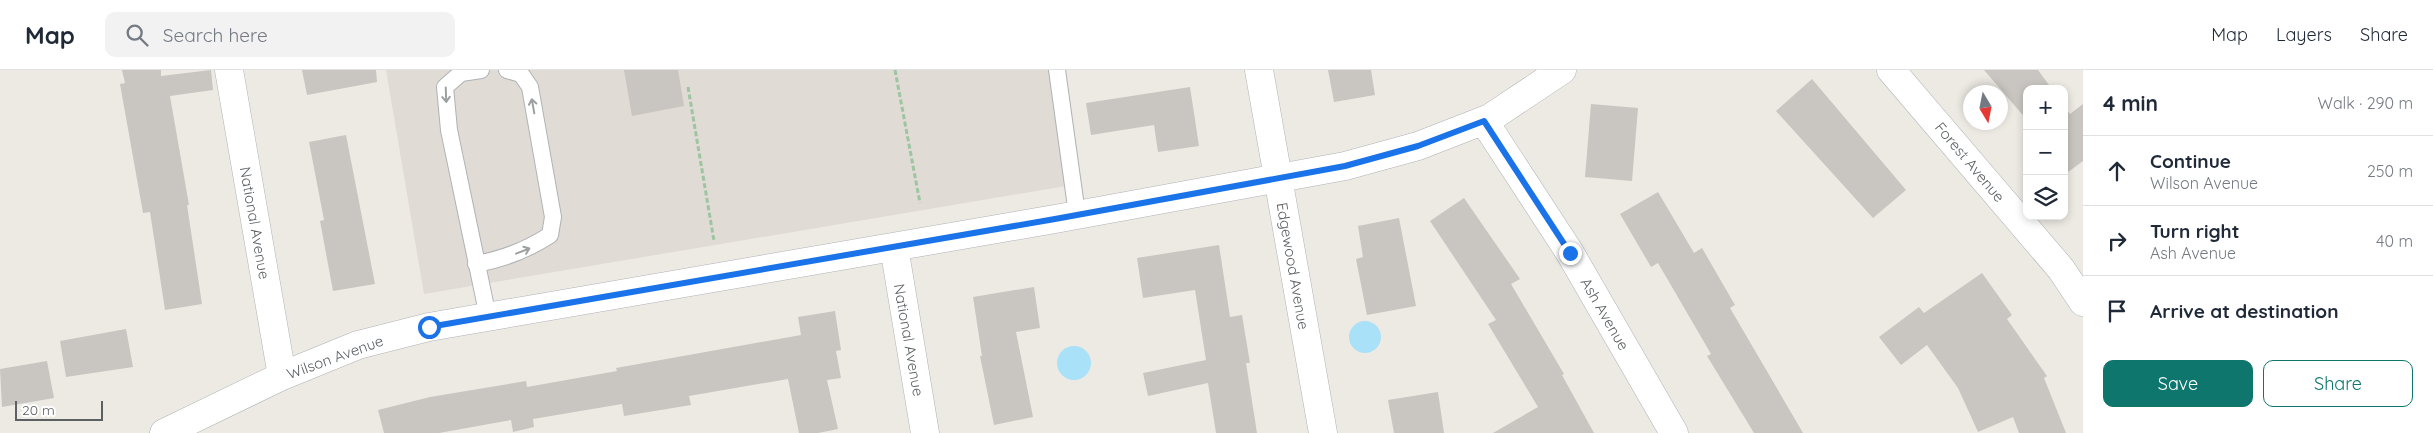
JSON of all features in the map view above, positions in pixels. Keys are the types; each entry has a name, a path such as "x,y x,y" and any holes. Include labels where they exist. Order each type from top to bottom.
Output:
{"street":[{"name":"National Avenue","path":"228,70 282,376"},
{"name":"Edgewood Avenue","path":"1259,70 1323,433"},
{"name":"Wilson Avenue","path":"164,433 282,376 358,345 429,327 894,247 1345,166 1418,146 1484,121 1562,70"},
{"name":"Forest Avenue","path":"1892,70 2060,269 2083,302"},
{"name":"Ash Avenue","path":"1484,121 1570,253 1674,433"},
{"name":"National Avenue","path":"894,247 925,433"}],"lane":[{"path":"481,70 461,74 445,87 449,130 488,317"},
{"path":"476,264 500,260 532,247 550,234 553,218 530,87 521,74 507,70"},
{"path":"1057,70 1077,214"}],"path":[{"path":"895,70 920,203"},
{"path":"688,87 714,241"}],"shaded area":[{"path":"386,70 1053,70 1072,185 424,294"}],"water":[{"path":"1365,321 1371,322 1376,326 1380,331 1380,343 1376,348 1371,352 1365,353 1359,352 1354,348 1350,343 1349,337 1350,331 1354,326 1359,322"},
{"path":"1074,346 1086,351 1091,363 1086,375 1074,380 1062,375 1057,363 1062,351"}],"building":[{"path":"122,70 161,70 161,76 211,70 213,90 170,96 189,205 187,205 202,304 165,310 150,212 143,213 120,84 125,83"},
{"path":"302,70 376,70 377,82 307,95"},
{"path":"624,70 678,70 684,106 632,116"},
{"path":"1328,70 1371,70 1375,95 1334,102"},
{"path":"1984,70 2038,70 2049,85 2023,85 2023,115 2008,98 2008,85 1997,85"},
{"path":"1812,79 1906,190 1873,218 1776,111"},
{"path":"1190,87 1199,146 1158,152 1154,125 1091,135 1086,103"},
{"path":"1591,104 1638,108 1632,181 1585,177"},
{"path":"2083,104 2083,161 2068,172 2068,111 2070,114"},
{"path":"346,135 375,284 333,291 320,221 324,220 309,142"},
{"path":"1658,192 1694,253 1702,248 1735,305 1730,308 1803,433 1754,433 1707,356 1711,354 1658,263 1651,267 1620,214"},
{"path":"1464,198 1520,279 1511,284 1564,374 1562,375 1594,433 1493,433 1538,407 1488,324 1496,320 1430,221"},
{"path":"1399,218 1416,306 1367,315 1356,259 1363,257 1358,226"},
{"path":"1219,245 1230,317 1242,315 1250,363 1246,363 1257,433 1216,433 1208,383 1148,396 1143,373 1206,360 1195,290 1143,298 1137,258"},
{"path":"1982,273 2012,315 2007,319 2047,376 2044,378 2066,433 2019,433 2013,417 1978,432 1958,388 1927,345 1901,365 1879,337 1919,307 1924,313"},
{"path":"1034,287 1040,328 1016,332 1033,417 994,425 980,356 982,356 973,297"},
{"path":"835,311 841,350 836,351 841,378 827,380 838,429 818,433 799,433 788,379 689,396 691,405 624,416 622,404 533,419 534,427 513,432 511,420 439,433 384,433 378,410 430,397 526,381 527,387 617,371 616,368 801,335 798,317"},
{"path":"126,329 133,367 66,377 60,341"},
{"path":"47,361 54,398 2,407 0,369"},
{"path":"1438,392 1444,433 1394,433 1388,400"}],"route":[{"path":"429,327 1055,219 1345,166 1418,146 1484,121 1570,253"}]}
